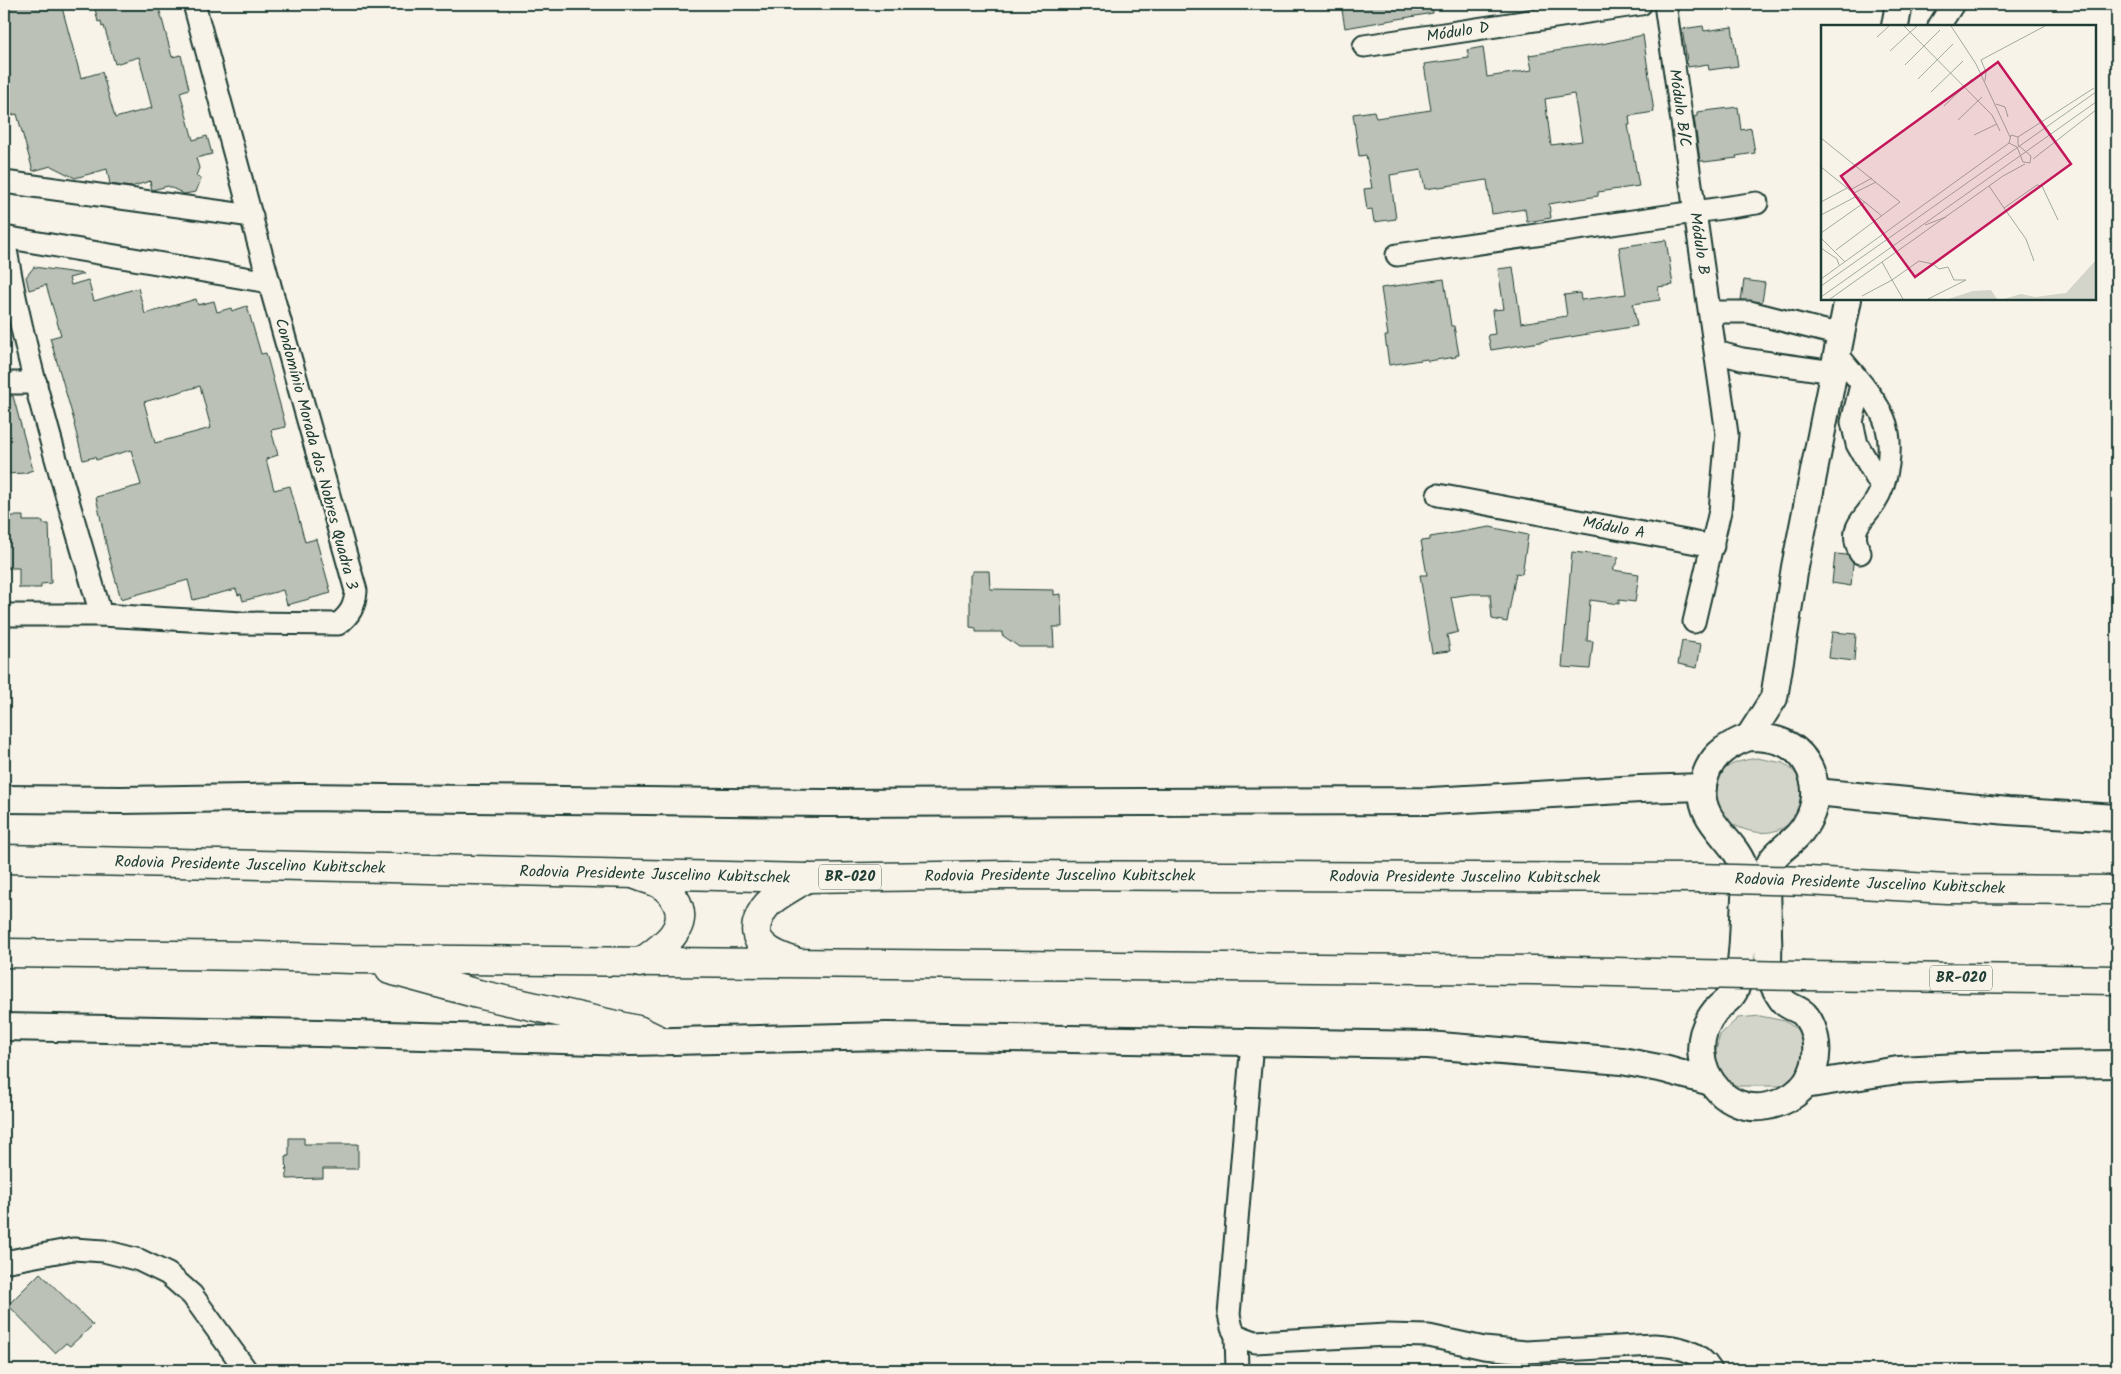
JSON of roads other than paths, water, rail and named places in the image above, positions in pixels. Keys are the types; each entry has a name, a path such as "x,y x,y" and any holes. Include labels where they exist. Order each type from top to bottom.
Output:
{"highway":[{"name":"Rodovia Presidente Juscelino Kubitschek","path":"4,859 389,869 630,872 808,878 1016,875 1696,878 1808,881 1948,889 2117,890"},
{"path":"630,872 659,884 674,896 680,911 678,927 670,938 640,962"},
{"path":"800,964 768,950 760,943 756,930 762,910 770,901 808,878"},
{"name":"BR-020","path":"4,952 352,959 1525,970 2117,980"},
{"path":"352,959 478,994 638,1030 661,1041"}],"main road":[{"path":"1895,25 1899,4"},
{"path":"1749,737 1774,698 1795,567 1848,300"},
{"path":"1774,698 1786,743"},
{"path":"1749,737 1768,737 1786,743 1802,756 1812,772 1816,792 1814,810 1798,834 1777,853 1767,870 1769,975 1784,1002 1804,1014 1814,1031 1817,1049 1814,1068 1806,1085 1792,1098 1776,1105 1758,1108 1740,1104 1724,1096 1711,1082 1702,1060 1702,1037 1708,1023 1716,1010 1735,993 1741,972 1746,872 1737,853 1710,820 1704,804 1703,787 1708,770 1717,755 1732,743 1749,737"},
{"path":"4,798 122,800 300,797 824,803 1432,802 1703,787"},
{"path":"1816,792 2008,811 2117,818"},
{"path":"4,1027 299,1032 631,1042 887,1036 1428,1045 1622,1061 1664,1069 1711,1082"},
{"path":"1806,1085 1898,1070 1982,1066 2117,1064"}],"street":[{"name":"Condomínio Morada dos Nobres Quadra 3","path":"4,615 101,615 242,623 338,624 352,610 356,591 269,282 194,4"},
{"name":"Módulo D","path":"1364,46 1641,4"},
{"name":"Módulo B/C","path":"1665,4 1696,211"},
{"path":"1940,25 1953,4"},
{"path":"4,182 252,216"},
{"path":"1696,211 1757,203"},
{"name":"Módulo B","path":"1397,255 1696,211 1728,434 1720,510 1713,546"},
{"path":"101,615 8,284 4,237 269,282"},
{"path":"1710,312 1749,312 1838,354 1873,400 1886,423 1890,445 1888,469 1875,502 1858,523 1855,533 1860,553"},
{"path":"1716,352 1742,358 1838,354"},
{"path":"4,383 36,383"},
{"path":"1861,385 1852,422 1857,444 1881,486"},
{"name":"Módulo A","path":"1438,495 1713,546"},
{"path":"1694,622 1713,546"},
{"path":"1237,1370 1236,1335 1229,1315 1252,1042"},
{"path":"4,1262 73,1249 104,1251 139,1260 168,1274 192,1295 246,1370"},
{"path":"1236,1335 1255,1342 1369,1336 1429,1336 1484,1348 1526,1352 1664,1346 1692,1352 1711,1370"}]}
